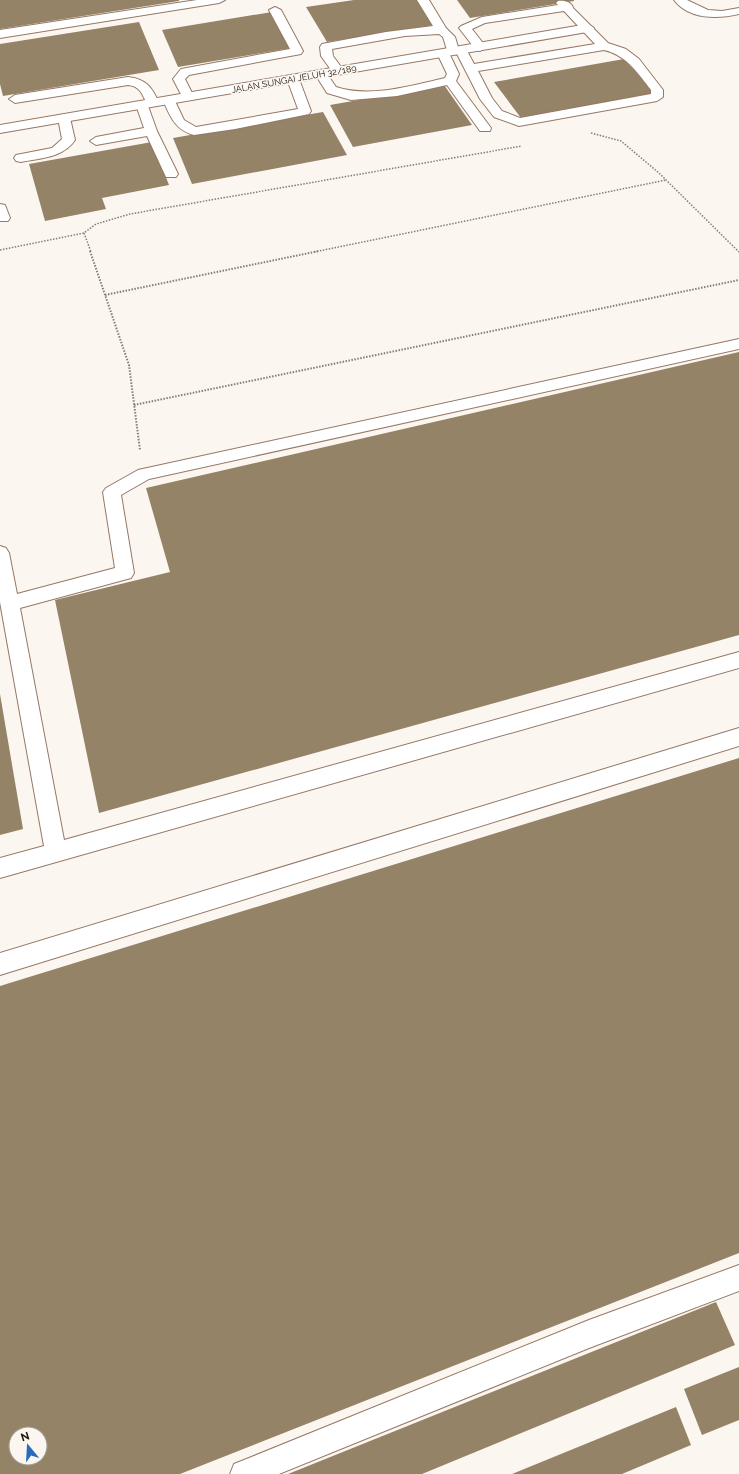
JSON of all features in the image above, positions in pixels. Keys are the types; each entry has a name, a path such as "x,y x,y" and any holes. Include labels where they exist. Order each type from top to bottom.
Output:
{"street":[{"name":"JALAN SUNGAI JELUH 32/189","path":"0,129 588,28"}],"lane":[{"path":"0,34 219,0"},
{"path":"423,0 441,30 449,35 453,52 453,74 450,81"},
{"path":"680,0 693,10 710,15 727,14 739,11"},
{"path":"480,47 465,28 482,20 565,5 604,46"},
{"path":"169,100 179,122 194,131 235,125 305,111 299,78 297,51 275,10"},
{"path":"338,71 327,56 326,47 413,31 441,30"},
{"path":"453,52 471,68 486,99 498,114 519,122 657,97 657,90 633,59 617,48 604,46 471,68"},
{"path":"188,97 179,79 185,72 297,51"},
{"path":"321,74 331,90 351,96 397,92 450,81"},
{"path":"15,99 128,81 139,82 148,91 151,131 171,174"},
{"path":"450,81 485,128"},
{"path":"21,158 56,151 69,140 64,118"},
{"path":"96,141 151,131"},
{"path":"10,604 125,573 112,492 144,474 739,344"},
{"path":"0,553 56,852"},
{"path":"0,868 739,660"},
{"path":"0,964 739,737"},
{"path":"244,1474 589,1334 739,1278"}],"path":[{"path":"591,133 621,141 666,180 739,252"},
{"path":"0,250 84,233 96,224 130,214 524,145"},
{"path":"105,295 666,180"},
{"path":"84,233 129,365 144,474"},
{"path":"134,405 739,280"}],"building":[{"path":"0,0 179,0 179,1 0,29"},
{"path":"354,0 417,0 434,25 327,42 306,7"},
{"path":"457,0 574,0 574,1 470,18"},
{"path":"272,12 292,48 178,67 162,30"},
{"path":"139,22 159,70 3,96 0,84 0,44"},
{"path":"624,59 655,93 521,118 494,82"},
{"path":"444,85 472,125 353,147 330,105"},
{"path":"323,112 347,155 192,184 173,138"},
{"path":"152,142 169,185 102,198 106,209 45,221 29,164"},
{"path":"739,352 739,635 99,813 55,600 170,572 146,488"},
{"path":"0,694 23,829 0,835"},
{"path":"739,758 739,1253 180,1474 0,1474 0,986"},
{"path":"716,1302 735,1345 422,1474 288,1474"},
{"path":"739,1367 739,1420 702,1435 684,1389"},
{"path":"676,1407 691,1445 622,1474 512,1474"}]}
